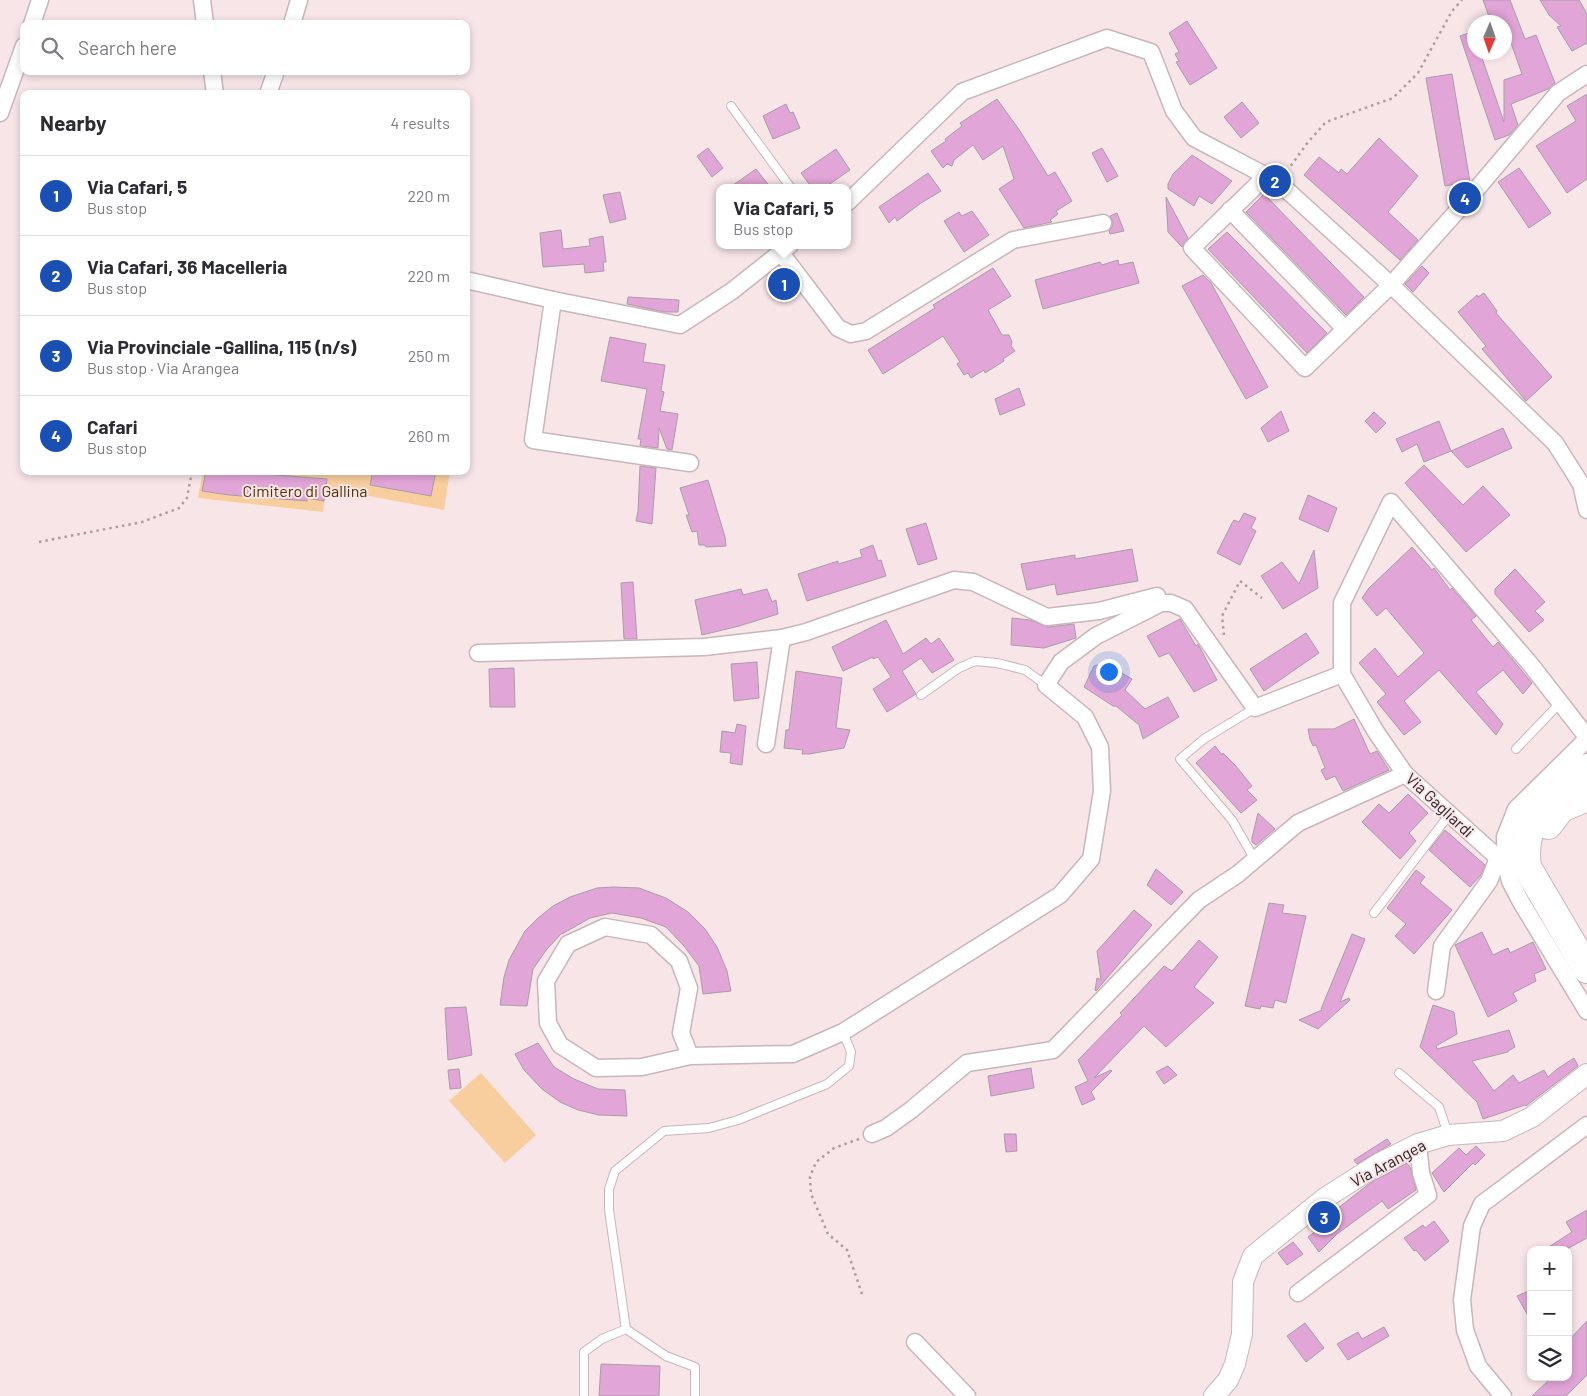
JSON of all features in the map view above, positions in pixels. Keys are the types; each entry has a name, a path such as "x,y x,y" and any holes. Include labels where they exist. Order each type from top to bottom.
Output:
{"highway":[{"path":"1587,768 1544,804 1532,820 1525,852 1527,867 1587,968"},
{"path":"1549,905 1539,875 1537,854 1546,827 1560,808 1587,797"}],"street":[{"path":"33,20 40,0"},
{"path":"202,0 204,20"},
{"path":"293,20 300,0"},
{"path":"851,199 962,92 1107,38 1151,52 1174,111 1194,138 1272,179 1391,285 1555,443 1581,484 1587,510"},
{"path":"0,113 20,57"},
{"path":"1272,179 1230,210 1192,248 1305,368 1391,285 1475,191 1558,93 1587,74"},
{"path":"213,75 214,90"},
{"path":"269,90 275,75"},
{"path":"1230,210 1345,329"},
{"path":"470,281 553,300 680,325 732,291 786,249 838,328 851,334 866,331 1013,240 1103,224"},
{"path":"553,300 533,440 690,463"},
{"path":"690,1056 681,1033 689,988 679,961 651,934 605,927 568,944 546,981 548,1023 560,1045 596,1068 642,1067 690,1056 793,1054 844,1032 1060,894 1091,859 1102,791 1100,747 1085,717 1046,685 1061,662 1096,636 1161,603 1172,603 1185,609 1255,708 1342,674 1342,603 1391,502 1531,665 1587,738 1516,809 1505,837 1502,861 1442,946 1436,991"},
{"path":"478,653 704,647 782,638 806,632 954,580 973,582 1047,617 1099,612 1157,596 1161,603"},
{"path":"766,744 782,638"},
{"name":"Via Gagliardi","path":"1342,674 1376,732 1405,774 1502,861"},
{"path":"872,1134 886,1128 911,1110 967,1062 1053,1050 1198,900 1238,874 1298,824 1405,774"},
{"path":"1502,861 1521,902 1587,1011"},
{"name":"Via Arangea","path":"1214,1396 1228,1380 1235,1364 1242,1334 1244,1282 1253,1256 1325,1198 1380,1163 1418,1144 1448,1135 1503,1131 1532,1117 1587,1074"},
{"path":"1503,1396 1478,1366 1465,1330 1462,1300 1472,1226 1482,1204 1587,1125"},
{"path":"1298,1293 1428,1195 1421,1173 1418,1144"},
{"path":"915,1342 967,1396"}],"lane":[{"path":"731,106 788,184"},
{"path":"921,695 959,668 975,661 997,663 1025,670 1046,685"},
{"path":"1516,749 1560,703"},
{"path":"1255,708 1204,739 1180,759 1232,820 1255,860"},
{"path":"1374,913 1449,815"},
{"path":"695,1396 694,1368 666,1356 626,1330 609,1210 609,1188 615,1171 664,1131 708,1128 730,1122 827,1084 849,1066 852,1052 844,1032"},
{"path":"1398,1073 1439,1107 1448,1135"},
{"path":"584,1396 584,1352 602,1339 626,1330"}],"path":[{"path":"1272,179 1326,122 1393,98 1418,73 1452,11 1462,0"},
{"path":"39,542 142,522 179,508 187,498 191,475"},
{"path":"1216,652 1224,641 1222,616 1240,581 1262,598"},
{"path":"862,1294 847,1250 828,1234 811,1194 810,1177 816,1162 834,1148 872,1134"}],"green space":[{"name":"Cimitero di Gallina","path":"202,475 449,475 444,510 326,488 323,512 198,498"},
{"path":"481,1073 536,1135 505,1163 449,1101"}],"building":[{"path":"1483,0 1510,0 1525,39 1536,35 1555,83 1548,89 1511,104 1518,125 1509,135 1495,140 1468,60 1483,60 1504,122 1504,80 1522,74 1512,46 1512,15 1488,15"},
{"path":"1540,0 1579,0 1587,14 1587,43 1572,51 1557,27 1561,26 1549,15"},
{"path":"1187,21 1217,68 1190,85 1176,62 1179,61 1175,54 1179,52 1169,33"},
{"path":"1467,34 1467,57 1460,36"},
{"path":"1452,74 1470,182 1445,186 1426,78"},
{"path":"1587,94 1587,179 1567,193 1536,146 1576,121 1567,106"},
{"path":"997,99 1020,131 1048,176 1055,172 1072,201 1056,211 1058,214 1050,220 1052,222 1024,228 999,189 1014,179 1003,146 983,160 973,145 954,160 952,166 947,164 943,168 931,151 946,141 945,139 962,126 960,123"},
{"path":"1242,102 1259,123 1241,138 1224,117"},
{"path":"786,104 790,113 793,112 800,128 773,139 763,116"},
{"path":"1379,138 1418,176 1388,212 1418,240 1400,260 1304,175 1319,157 1339,173 1341,169 1347,174"},
{"path":"708,148 723,168 712,177 697,156"},
{"path":"1102,148 1118,176 1107,182 1092,153"},
{"path":"836,149 850,170 830,184 809,184 801,173"},
{"path":"1192,155 1232,181 1212,204 1199,196 1194,206 1168,189 1168,184 1173,174"},
{"path":"1519,168 1551,213 1529,228 1498,182"},
{"path":"756,169 768,184 735,184"},
{"path":"928,173 941,191 897,221 895,217 889,223 879,207"},
{"path":"620,192 626,219 610,223 603,195"},
{"path":"1264,194 1364,297 1346,315 1246,212"},
{"path":"1166,197 1188,238 1182,247 1168,232"},
{"path":"972,211 989,235 964,252 944,221 959,212 962,216"},
{"path":"1117,213 1124,231 1110,234 1109,231 1113,222 1110,216"},
{"path":"561,230 563,249 590,246 589,239 603,236 606,262 603,262 604,271 585,273 584,264 543,267 540,233"},
{"path":"1227,232 1327,333 1307,353 1208,249"},
{"path":"1118,260 1119,265 1133,262 1139,283 1043,309 1035,280 1100,262 1102,265"},
{"path":"1422,266 1429,273 1413,292 1405,284"},
{"path":"993,268 1011,296 988,310 1002,335 1009,335 1012,342 1011,346 1015,351 1003,359 1004,361 985,373 984,370 971,378 968,373 964,375 957,364 960,362 943,336 883,374 868,350 935,308 933,305"},
{"path":"1203,275 1211,283 1268,387 1246,399 1182,286"},
{"path":"1484,293 1497,311 1496,313 1552,377 1526,401 1482,349 1486,346 1458,312 1477,295 1478,297"},
{"path":"628,297 679,300 678,312 664,312 627,304"},
{"path":"610,337 646,344 643,362 665,365 661,391 664,392 660,411 678,414 672,450 667,449 659,428 658,448 640,446 641,439 638,439 647,389 601,381"},
{"path":"1019,388 1025,405 1000,415 995,399"},
{"path":"1281,411 1289,431 1268,442 1261,428"},
{"path":"1374,412 1386,423 1376,433 1365,421"},
{"path":"1439,421 1451,451 1424,462 1417,444 1402,452 1396,439"},
{"path":"1503,428 1512,448 1467,468 1451,451"},
{"path":"1424,465 1463,505 1483,486 1510,515 1466,552 1405,483"},
{"path":"640,466 656,468 652,524 636,521"},
{"path":"205,475 276,475 327,479 324,501 307,498 307,501 229,495 202,491"},
{"path":"372,475 435,475 431,496 370,485"},
{"path":"708,480 726,546 706,547 705,545 699,545 697,531 692,532 686,515 689,515 680,488"},
{"path":"1308,495 1337,508 1328,532 1299,519"},
{"path":"1244,513 1256,518 1251,528 1256,531 1240,565 1217,553 1234,520 1239,522"},
{"path":"926,523 937,559 918,565 906,529"},
{"path":"873,545 878,561 881,560 886,576 807,601 798,574 838,561 838,564 862,557 860,550"},
{"path":"1412,547 1432,570 1434,568 1450,590 1452,588 1476,616 1471,620 1493,647 1498,642 1532,683 1523,694 1503,670 1476,692 1503,724 1496,735 1439,670 1404,701 1421,722 1404,735 1377,702 1386,694 1359,663 1375,648 1398,677 1424,653 1386,608 1377,616 1362,598 1369,588"},
{"path":"1132,549 1138,581 1057,595 1055,584 1027,590 1021,564 1075,555 1075,559"},
{"path":"1314,550 1318,588 1283,609 1261,576 1282,562 1299,584"},
{"path":"1515,569 1545,602 1535,611 1544,620 1529,632 1495,594 1495,589"},
{"path":"633,582 637,639 624,639 621,583"},
{"path":"741,589 743,595 767,589 772,602 776,600 778,614 702,635 695,600"},
{"path":"1012,618 1030,620 1048,627 1074,624 1076,638 1044,648 1011,645"},
{"path":"1180,619 1196,646 1198,644 1217,680 1194,692 1169,653 1159,657 1147,636"},
{"path":"886,620 903,654 926,638 931,644 939,638 954,660 932,673 921,658 902,671 916,694 887,712 873,689 891,677 878,657 873,659 873,657 843,671 832,647"},
{"path":"1306,633 1319,653 1264,691 1250,669"},
{"path":"757,662 759,698 734,701 731,664"},
{"path":"1105,663 1132,679 1125,690 1145,709 1168,697 1179,717 1143,739 1139,725 1116,706 1113,706 1084,687 1094,666"},
{"path":"514,668 515,707 490,707 489,669"},
{"path":"796,671 842,678 836,728 850,730 844,748 802,754 803,750 784,748 786,730 789,730"},
{"path":"1354,719 1370,754 1377,751 1389,770 1343,791 1335,776 1326,780 1321,770 1325,768 1316,745 1313,746 1308,729 1334,729"},
{"path":"737,724 746,726 742,765 730,763 731,753 720,752 722,731 735,733"},
{"path":"1215,746 1222,755 1223,753 1235,765 1252,786 1247,790 1257,800 1241,813 1196,763"},
{"path":"1408,794 1428,813 1409,833 1416,841 1400,859 1362,822 1379,804 1389,813"},
{"path":"1258,813 1275,829 1256,845 1252,842 1252,838"},
{"path":"1445,830 1485,865 1481,875 1470,887 1429,850"},
{"path":"1156,869 1183,892 1171,905 1147,885"},
{"path":"1416,870 1425,877 1420,883 1452,910 1414,954 1395,936 1406,924 1387,908"},
{"path":"597,888 639,888 666,898 688,912 705,929 717,947 727,971 731,991 703,994 699,966 666,927 641,918 612,913 590,918 562,933 547,949 533,969 527,1006 500,1005 504,977 509,960 525,931 553,906 570,897"},
{"path":"1269,903 1284,905 1282,913 1306,916 1286,1003 1275,1000 1273,1008 1261,1006 1260,1009 1245,1006"},
{"path":"1134,910 1152,925 1096,991 1097,978 1101,980 1097,951"},
{"path":"1482,932 1493,955 1508,948 1510,953 1533,942 1546,969 1534,974 1536,981 1513,993 1517,1001 1488,1017 1455,945"},
{"path":"1352,934 1365,939 1340,1002 1349,998 1350,1000 1318,1029 1299,1020 1322,1010"},
{"path":"1199,940 1218,957 1194,987 1214,1003 1166,1047 1144,1026 1094,1078 1112,1071 1091,1092 1095,1099 1082,1105 1075,1087 1088,1081 1078,1060 1122,1015 1120,1013 1164,966 1172,971"},
{"path":"1433,1005 1454,1012 1457,1034 1436,1046 1437,1049 1509,1030 1515,1047 1508,1052 1472,1061 1494,1091 1513,1075 1519,1083 1544,1070 1548,1077 1574,1058 1578,1066 1526,1106 1483,1119 1477,1102 1420,1047"},
{"path":"466,1007 472,1055 448,1060 445,1008"},
{"path":"538,1043 554,1067 574,1079 598,1089 625,1090 627,1116 599,1115 578,1110 560,1102 542,1089 524,1070 515,1054"},
{"path":"1168,1066 1177,1075 1164,1084 1156,1072"},
{"path":"1031,1068 1034,1088 991,1096 988,1076"},
{"path":"459,1069 461,1088 450,1089 448,1070"},
{"path":"1004,1134 1016,1134 1017,1151 1006,1152"},
{"path":"1387,1139 1391,1144 1357,1164 1354,1160"},
{"path":"1476,1146 1485,1155 1475,1165 1473,1163 1444,1192 1432,1173 1459,1148 1466,1155"},
{"path":"1407,1163 1410,1167 1416,1190 1388,1209 1382,1201 1337,1234 1319,1252 1308,1237 1331,1220 1328,1216 1370,1183"},
{"path":"1587,1210 1587,1238 1572,1246 1550,1246 1572,1232 1566,1222"},
{"path":"1434,1221 1449,1241 1425,1261 1404,1238 1423,1225 1425,1228"},
{"path":"1293,1242 1303,1254 1287,1265 1278,1253"},
{"path":"1527,1292 1527,1314 1517,1296"},
{"path":"1587,1321 1587,1375 1566,1396 1532,1396 1548,1381 1572,1381 1572,1337"},
{"path":"1305,1323 1324,1348 1306,1362 1287,1336"},
{"path":"1384,1327 1389,1336 1348,1360 1337,1344 1358,1332 1362,1339"},
{"path":"601,1364 660,1366 659,1396 599,1396"}],"place":[{"name":"Via Cafari, 36 Macelleria","path":"1275,181"},
{"name":"Cafari","path":"1465,198"},
{"name":"Via Cafari, 5","path":"784,284"},
{"name":"Via Provinciale -Gallina, 115 (n/s)","path":"1324,1217"}]}
